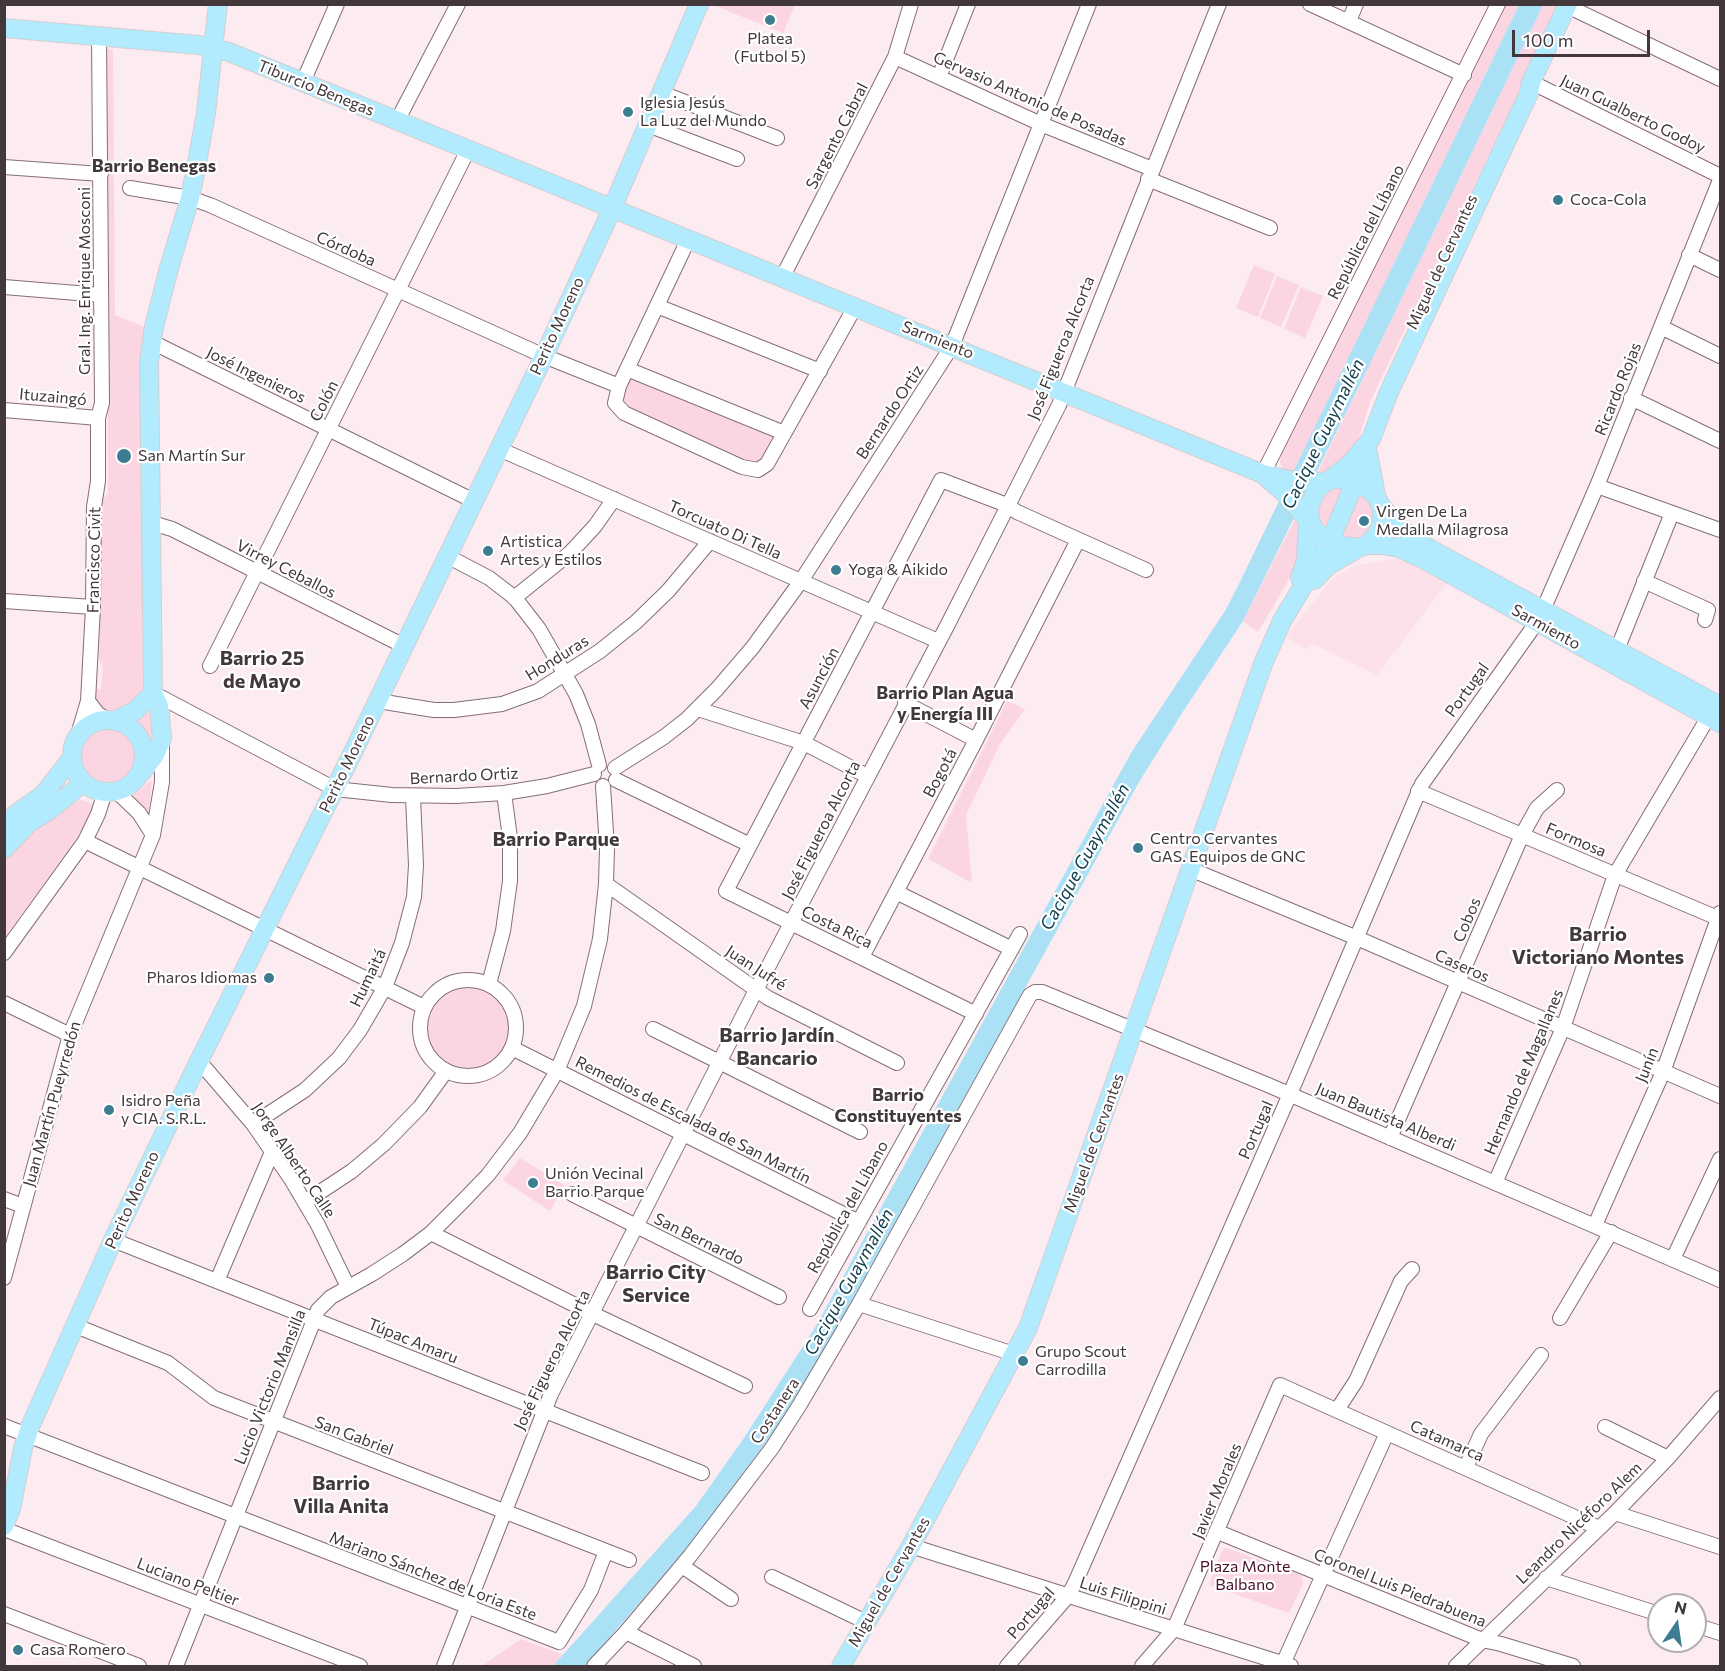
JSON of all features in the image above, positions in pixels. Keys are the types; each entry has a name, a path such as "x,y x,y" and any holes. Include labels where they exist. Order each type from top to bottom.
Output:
{"main road":[{"name":"Juan Martín Pueyrredón","path":"162,738 159,706 153,693 153,523 149,362 169,268 190,198 206,113 219,4"},
{"name":"Perito Moreno","path":"4,1528 12,1509 27,1433 113,1240 378,701 544,356 612,209 699,4"},
{"name":"Miguel de Cervantes","path":"1296,597 1296,590 1306,560 1306,518 1315,492 1322,481 1349,465 1371,439 1398,371 1568,5"},
{"name":"Tiburcio Benegas","path":"4,28 214,48 303,82 612,209"},
{"name":"Sarmiento","path":"612,209 1064,391 1287,486 1341,479 1355,482"},
{"name":"Miguel de Cervantes","path":"842,1666 911,1546 1028,1328 1266,656 1275,634 1330,541 1355,482 1366,446"},
{"path":"1362,546 1376,535 1381,525 1382,514 1366,446"},
{"path":"1355,482 1378,500"},
{"path":"1287,486 1306,518 1318,533 1330,541"},
{"name":"Sarmiento","path":"1378,500 1397,526 1421,544 1540,616 1617,650 1718,710"},
{"name":"Sarmiento","path":"1330,541 1343,546 1383,545 1405,550 1540,616 1718,710"},
{"name":"Miguel de Cervantes","path":"1296,597 1302,594 1329,566 1362,546"},
{"path":"76,738 93,724 112,721 135,711 153,693"},
{"path":"112,721 131,729 142,745 144,761 138,775"},
{"name":"Francisco Civit","path":"72,758 76,738"},
{"path":"72,758 74,770 83,783 93,789 110,792 132,783 155,754 162,738"},
{"path":"7,820 43,795 72,758"},
{"path":"4,849 29,823 83,783"}],"street":[{"path":"303,82 338,4"},
{"path":"397,121 458,4"},
{"name":"Sargento Cabral","path":"782,278 895,57 911,4"},
{"path":"939,77 968,4"},
{"name":"Bernardo Ortiz","path":"335,789 413,797 504,793 547,786 609,764 611,778 698,709 753,647 801,581 952,346 1089,4"},
{"name":"José Figueroa Alcorta","path":"444,1666 544,1410 718,1062 938,641 1064,391 1219,4"},
{"path":"1310,4 1464,75"},
{"path":"1349,21 1356,4"},
{"name":"República del Líbano","path":"1263,474 1498,4"},
{"path":"1568,5 1720,79"},
{"name":"Gral. Ing. Enrique Mosconi","path":"98,418 102,403 99,36"},
{"name":"Gervasio Antonio de Posadas","path":"895,57 1270,228"},
{"name":"Juan Gualberto Godoy","path":"1531,82 1720,178"},
{"path":"662,93 777,138"},
{"path":"648,125 737,159"},
{"name":"Colón","path":"210,666 468,150"},
{"path":"4,167 101,174"},
{"name":"Ricardo Rojas","path":"1540,616 1597,486 1720,178"},
{"name":"Córdoba","path":"130,188 190,198 210,205 544,356 619,386"},
{"path":"688,240 619,386 615,403 624,413 742,467 758,470 767,464 855,307"},
{"path":"1689,255 1720,270"},
{"path":"4,287 101,295"},
{"path":"657,306 820,371"},
{"path":"1661,327 1720,356"},
{"name":"José Ingenieros","path":"152,342 474,501"},
{"path":"627,369 784,433"},
{"path":"1631,398 1720,441"},
{"name":"Ituzaingó","path":"4,410 98,418"},
{"name":"Francisco Civit","path":"76,738 88,701 93,607 94,507 98,481 98,418"},
{"name":"Torcuato Di Tella","path":"499,449 938,641"},
{"name":"Asunción","path":"726,891 941,480 1007,505"},
{"path":"1597,486 1720,530"},
{"path":"514,598 570,553 595,526 614,499"},
{"path":"1007,505 1017,512 1146,570"},
{"path":"1617,650 1672,513"},
{"name":"Virrey Ceballos","path":"153,523 172,529 404,646"},
{"name":"Bogotá","path":"862,957 1078,540"},
{"name":"Honduras","path":"378,701 434,710 477,709 527,696 566,675 600,651 653,607 710,541"},
{"path":"447,556 489,578 514,598 539,629 566,675 584,714 596,780 611,778 750,845"},
{"path":"1644,581 1708,610 1705,620"},
{"path":"4,601 93,607"},
{"name":"Portugal","path":"1006,1666 1068,1596 1290,1094 1425,777 1540,616"},
{"path":"153,693 335,789"},
{"path":"88,701 98,714 112,721"},
{"path":"905,703 976,740"},
{"path":"698,709 804,743 867,776"},
{"name":"Hernando de Magallanes","path":"1495,1183 1563,1028 1615,875 1718,710"},
{"name":"Juan Martín Pueyrredón","path":"4,1278 70,1035 153,835 162,782 162,738"},
{"name":"Lucio Victorio Mansilla","path":"176,1666 323,1302 387,1265 431,1233 476,1188 510,1148 531,1118 557,1071 589,990 600,939 606,884 606,830 611,778"},
{"name":"Cobos","path":"1390,1138 1522,835 1537,808 1557,790"},
{"name":"Formosa","path":"1418,791 1719,917"},
{"path":"4,953 85,841 110,792 139,813 153,835"},
{"path":"489,984 503,931 510,881 510,838 504,793"},
{"name":"Humaitá","path":"253,1124 305,1090 339,1058 360,1030 385,987 402,943 414,897 416,865 413,797"},
{"path":"85,841 424,1007"},
{"name":"Caseros","path":"1190,869 1357,938 1720,1096"},
{"name":"Juan Jufré","path":"606,884 768,998 897,1063"},
{"name":"Costa Rica","path":"726,891 976,1014"},
{"path":"896,892 1012,949"},
{"name":"Junín","path":"1595,1225 1664,1072 1719,917"},
{"name":"República del Líbano","path":"810,1309 1020,934"},
{"path":"474,980 489,984 500,991 514,1011 516,1030 512,1048 504,1061 477,1076 461,1076 446,1071 429,1057 420,1036 419,1021 424,1007 432,994 452,982 474,980"},
{"name":"Juan Bautista Alberdi","path":"1035,992 1042,992 1290,1094 1720,1280"},
{"name":"Costanera","path":"594,1666 682,1566 772,1448 859,1304 1030,995 1035,992"},
{"path":"4,1003 70,1035"},
{"path":"653,1029 860,1132"},
{"name":"Remedios de Escalada de San Martín","path":"512,1048 859,1222"},
{"name":"Jorge Alberto Calle","path":"199,1061 253,1124 305,1202 329,1245 348,1287"},
{"path":"305,1202 352,1171 384,1144 420,1107 446,1071"},
{"path":"217,1281 272,1152"},
{"path":"1672,1259 1720,1159"},
{"name":"San Bernardo","path":"572,1194 779,1297"},
{"path":"4,1198 23,1206"},
{"path":"1560,1318 1611,1232"},
{"path":"431,1233 593,1314 745,1386"},
{"name":"Túpac Amaru","path":"113,1240 702,1473"},
{"path":"1337,1410 1356,1381 1401,1281 1412,1269"},
{"path":"859,1304 1014,1354"},
{"name":"San Gabriel","path":"76,1326 168,1363 214,1398 630,1560"},
{"path":"1466,1467 1481,1434 1541,1355"},
{"name":"Catamarca","path":"1280,1385 1599,1528"},
{"name":"Javier Morales","path":"1142,1666 1174,1629 1280,1385"},
{"name":"Leandro Nicéforo Alem","path":"1456,1666 1615,1513 1668,1458 1720,1398"},
{"name":"Mariano Sánchez de Loria Este","path":"4,1426 27,1433 235,1517 559,1642 587,1597 606,1551"},
{"path":"1605,1427 1668,1458"},
{"path":"1285,1666 1387,1433"},
{"path":"1615,1513 1720,1547"},
{"name":"Luciano Peltier","path":"4,1528 360,1666"},
{"name":"Coronel Luis Piedrabuena","path":"1218,1532 1482,1640 1572,1666"},
{"name":"Luis Filippini","path":"911,1546 1285,1666"},
{"path":"682,1566 731,1599"},
{"path":"772,1578 866,1622"},
{"path":"1546,1578 1647,1610"},
{"path":"4,1614 139,1666"},
{"path":"626,1632 694,1666"}],"shaded area":[{"path":"1403,558 1449,580 1377,675 1313,644 1306,649 1286,637 1332,579 1353,566"}],"green space":[{"name":"Platea (Futbol 5)","path":"719,4 795,5 783,33 718,7"},
{"path":"1504,5 1519,5 1292,476 1282,468 1280,463 1282,451"},
{"path":"1543,5 1561,5 1370,402 1358,441 1350,452 1329,470 1316,476"},
{"path":"106,49 113,50 115,315 145,327 140,393 143,685 141,694 135,702 113,713 96,706 93,688 101,690 103,667 99,660 100,504 108,493"},
{"path":"1254,265 1275,274 1258,317 1236,308"},
{"path":"1277,276 1299,285 1281,327 1260,318"},
{"path":"1301,287 1323,296 1305,338 1284,329"},
{"path":"634,378 772,435 774,439 766,456 759,462 751,462 626,407 621,399 629,379"},
{"path":"1348,485 1327,533 1315,514 1324,489"},
{"path":"1358,489 1362,491 1378,515 1364,540 1340,540"},
{"path":"1296,517 1300,529 1297,555 1291,576 1258,632 1243,621"},
{"path":"1007,701 1025,709 1000,744 966,815 972,883 928,859"},
{"path":"150,708 153,710 153,738 150,743 143,730 135,722"},
{"path":"102,727 114,727 129,735 137,750 137,762 129,777 114,785 102,785 87,777 79,762 79,750 87,735"},
{"path":"150,781 152,783 148,814 131,797"},
{"path":"80,800 89,802 94,808 90,819 5,938 5,858 42,822"},
{"path":"468,980 487,983 502,994 513,1009 516,1028 513,1047 502,1062 487,1073 468,1076 449,1073 434,1062 423,1047 420,1028 423,1009 434,994 449,983"},
{"name":"Unión Vecinal Barrio Parque","path":"520,1158 564,1185 550,1211 503,1180"},
{"name":"Plaza Monte Balbano","path":"1226,1548 1299,1574 1303,1584 1289,1613 1209,1585 1222,1551"},
{"path":"521,1639 563,1655 553,1666 482,1666"}],"water":[{"name":"Cacique Guaymallén","path":"1519,5 1543,5 1243,621 1139,782 832,1337 775,1430 693,1541 585,1666 553,1666 696,1506 744,1438 816,1326 1131,753 1225,611"}],"place":[{"name":"Platea (Futbol 5)","path":"770,20"},
{"name":"Iglesia Jesús La Luz del Mundo","path":"628,112"},
{"name":"Coca-Cola","path":"1558,200"},
{"name":"San Martín Sur","path":"124,456"},
{"name":"Virgen De La Medalla Milagrosa","path":"1364,521"},
{"name":"Artistica Artes y Estilos","path":"488,551"},
{"name":"Yoga & Aikido","path":"836,570"},
{"name":"Centro Cervantes GAS. Equipos de GNC","path":"1138,848"},
{"name":"Pharos Idiomas","path":"269,978"},
{"name":"Isidro Peña y CIA. S.R.L.","path":"109,1110"},
{"name":"Unión Vecinal Barrio Parque","path":"533,1183"},
{"name":"Grupo Scout Carrodilla","path":"1023,1361"},
{"name":"Casa Romero","path":"18,1650"}],"district":[{"name":"Barrio Benegas","path":"154,166"},
{"name":"Barrio 25 de Mayo","path":"262,670"},
{"name":"Barrio Plan Agua y Energía III","path":"945,703"},
{"name":"Barrio Parque","path":"556,839"},
{"name":"Barrio Victoriano Montes","path":"1598,946"},
{"name":"Barrio Jardín Bancario","path":"777,1046"},
{"name":"Barrio Constituyentes","path":"898,1105"},
{"name":"Barrio City Service","path":"656,1284"},
{"name":"Barrio Villa Anita","path":"341,1494"}]}
